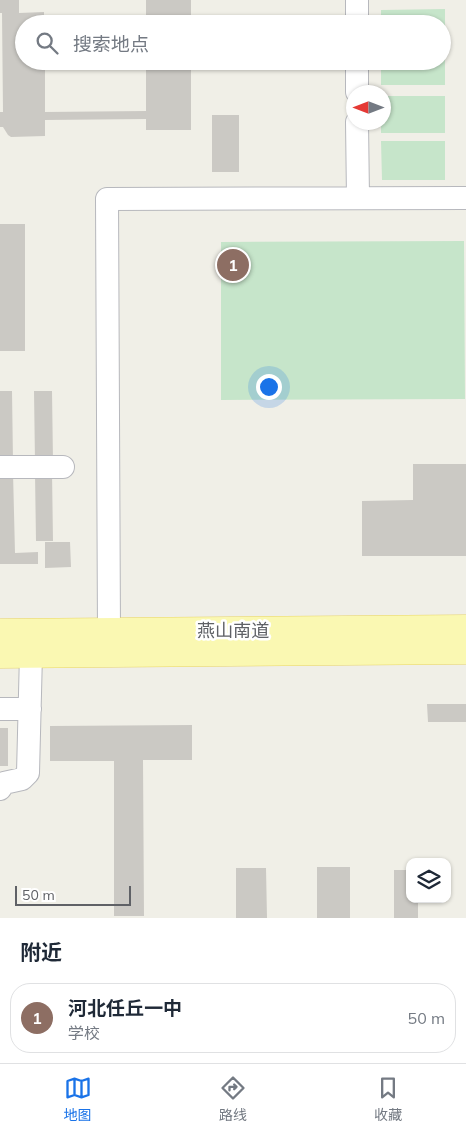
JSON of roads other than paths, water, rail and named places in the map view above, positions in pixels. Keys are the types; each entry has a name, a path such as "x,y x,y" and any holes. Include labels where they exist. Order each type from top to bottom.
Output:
{"main road":[{"name":"燕山南道","path":"0,633 466,629"},
{"name":"燕山南道","path":"0,654 466,650"}],"lane":[{"path":"357,0 357,15"},
{"path":"357,70 357,85"},
{"path":"358,130 358,198"},
{"path":"109,632 107,199 466,198"},
{"path":"0,467 63,466"},
{"path":"0,789 4,783 22,779 28,773 31,654"},
{"path":"0,709 30,709"}],"place":[{"name":"河北任丘一中","path":"233,265"}]}
